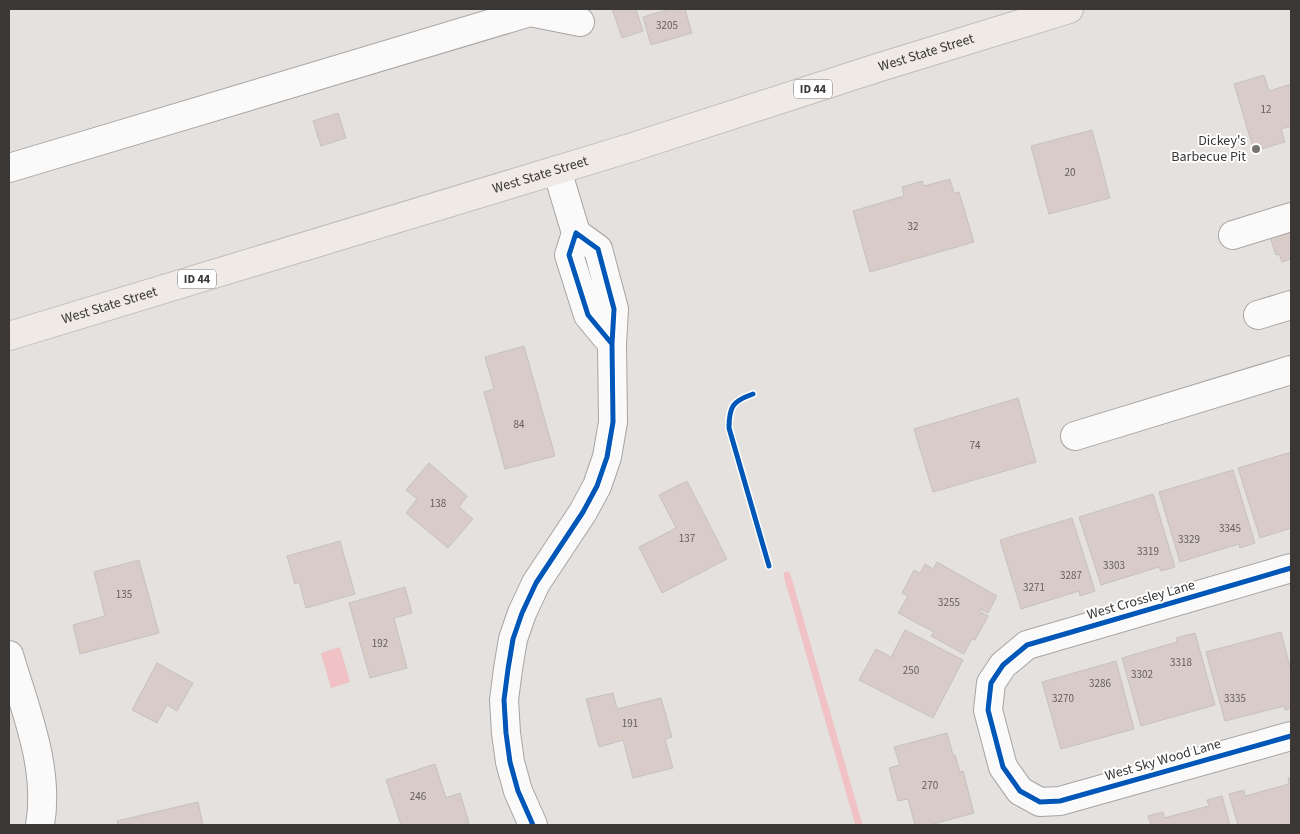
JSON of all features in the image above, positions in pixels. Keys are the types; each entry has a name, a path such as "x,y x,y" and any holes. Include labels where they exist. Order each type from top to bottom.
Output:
{"main road":[{"name":"West State Street","path":"9,336 557,170 1069,9"}],"street":[{"path":"9,168 530,12 580,22"},
{"path":"533,825 518,791 510,762 504,700 508,669 522,613 532,591 583,512 597,486 607,457 613,422 612,344 614,309 598,249 576,233 557,170"},
{"path":"1233,235 1291,217"},
{"path":"1258,315 1291,305"},
{"path":"1075,436 1291,370"},
{"name":"West Crossley Lane","path":"1040,802 1020,791 1003,767 988,710 991,683 1003,664 1027,645 1291,568"},
{"path":"9,655 40,768 42,793 40,825"},
{"name":"West Sky Wood Lane","path":"1040,802 1060,801 1291,736"}],"shaded area":[{"path":"340,647 350,682 331,688 321,653"}],"building":[{"path":"612,9 636,9 643,31 622,38"},
{"path":"670,9 685,9 692,33 651,45 643,17"},
{"path":"1264,75 1269,91 1291,84 1291,126 1281,129 1285,142 1254,151 1234,84"},
{"path":"338,113 346,138 321,146 313,121"},
{"path":"1092,130 1110,198 1049,214 1031,146"},
{"path":"950,179 954,193 959,192 974,242 870,272 853,211 904,196 902,187 922,181 924,186"},
{"path":"1291,222 1291,259 1282,262 1279,254 1276,255 1270,237"},
{"path":"524,346 555,456 505,469 484,392 494,389 485,357"},
{"path":"1018,398 1036,462 933,492 914,429"},
{"path":"1291,452 1291,528 1260,538 1238,468"},
{"path":"429,463 467,496 459,507 473,519 448,548 406,513 417,499 406,490"},
{"path":"1233,470 1255,543 1240,548 1239,544 1180,562 1159,492"},
{"path":"687,481 727,559 662,593 639,547 676,528 659,495"},
{"path":"1153,494 1175,567 1161,571 1159,567 1101,585 1079,517"},
{"path":"1072,518 1095,591 1080,596 1079,591 1021,609 1000,540"},
{"path":"340,541 355,594 306,608 299,582 295,584 287,556"},
{"path":"139,560 159,633 80,654 73,625 105,616 94,572"},
{"path":"937,562 997,596 988,613 980,609 979,611 988,616 975,640 972,639 964,654 931,636 934,632 898,613 908,596 902,593 914,570 920,573 925,564 933,569"},
{"path":"405,587 412,613 394,618 407,668 370,678 349,603"},
{"path":"905,630 963,660 933,718 859,680 876,649 891,657"},
{"path":"1281,632 1291,671 1291,708 1285,710 1284,706 1225,721 1206,652"},
{"path":"1195,633 1215,705 1141,726 1122,658 1177,642 1176,638"},
{"path":"1116,661 1134,729 1061,749 1042,682"},
{"path":"157,663 193,683 177,711 167,705 157,723 132,710"},
{"path":"613,693 617,709 661,698 672,737 665,739 673,768 633,778 623,740 599,747 586,699"},
{"path":"947,733 960,772 963,771 974,813 930,825 915,825 908,799 898,801 889,768 900,765 894,747"},
{"path":"435,764 446,798 460,793 469,823 462,825 401,825 386,780"},
{"path":"1291,777 1291,825 1238,825 1229,794 1244,790 1245,796 1289,784 1288,778"},
{"path":"1222,796 1230,825 1151,825 1148,816 1163,812 1164,818 1209,806 1207,800"},
{"path":"198,802 203,825 118,825 117,821"}],"waterway":[{"path":"787,575 859,825"}],"cycle path":[{"path":"533,825 518,791 510,762 506,733 504,700 513,639 522,613 536,583 583,512 597,486 607,457 613,422 612,344 614,309 598,249 576,233 569,255 588,315 612,344"},
{"path":"753,394 741,399 731,409 729,428 769,566"},
{"path":"1291,568 1027,645 1003,665 991,683 988,710 1003,767 1020,791 1040,802 1060,801 1291,736"}],"place":[{"name":"Dickey's Barbecue Pit","path":"1256,149"}]}
